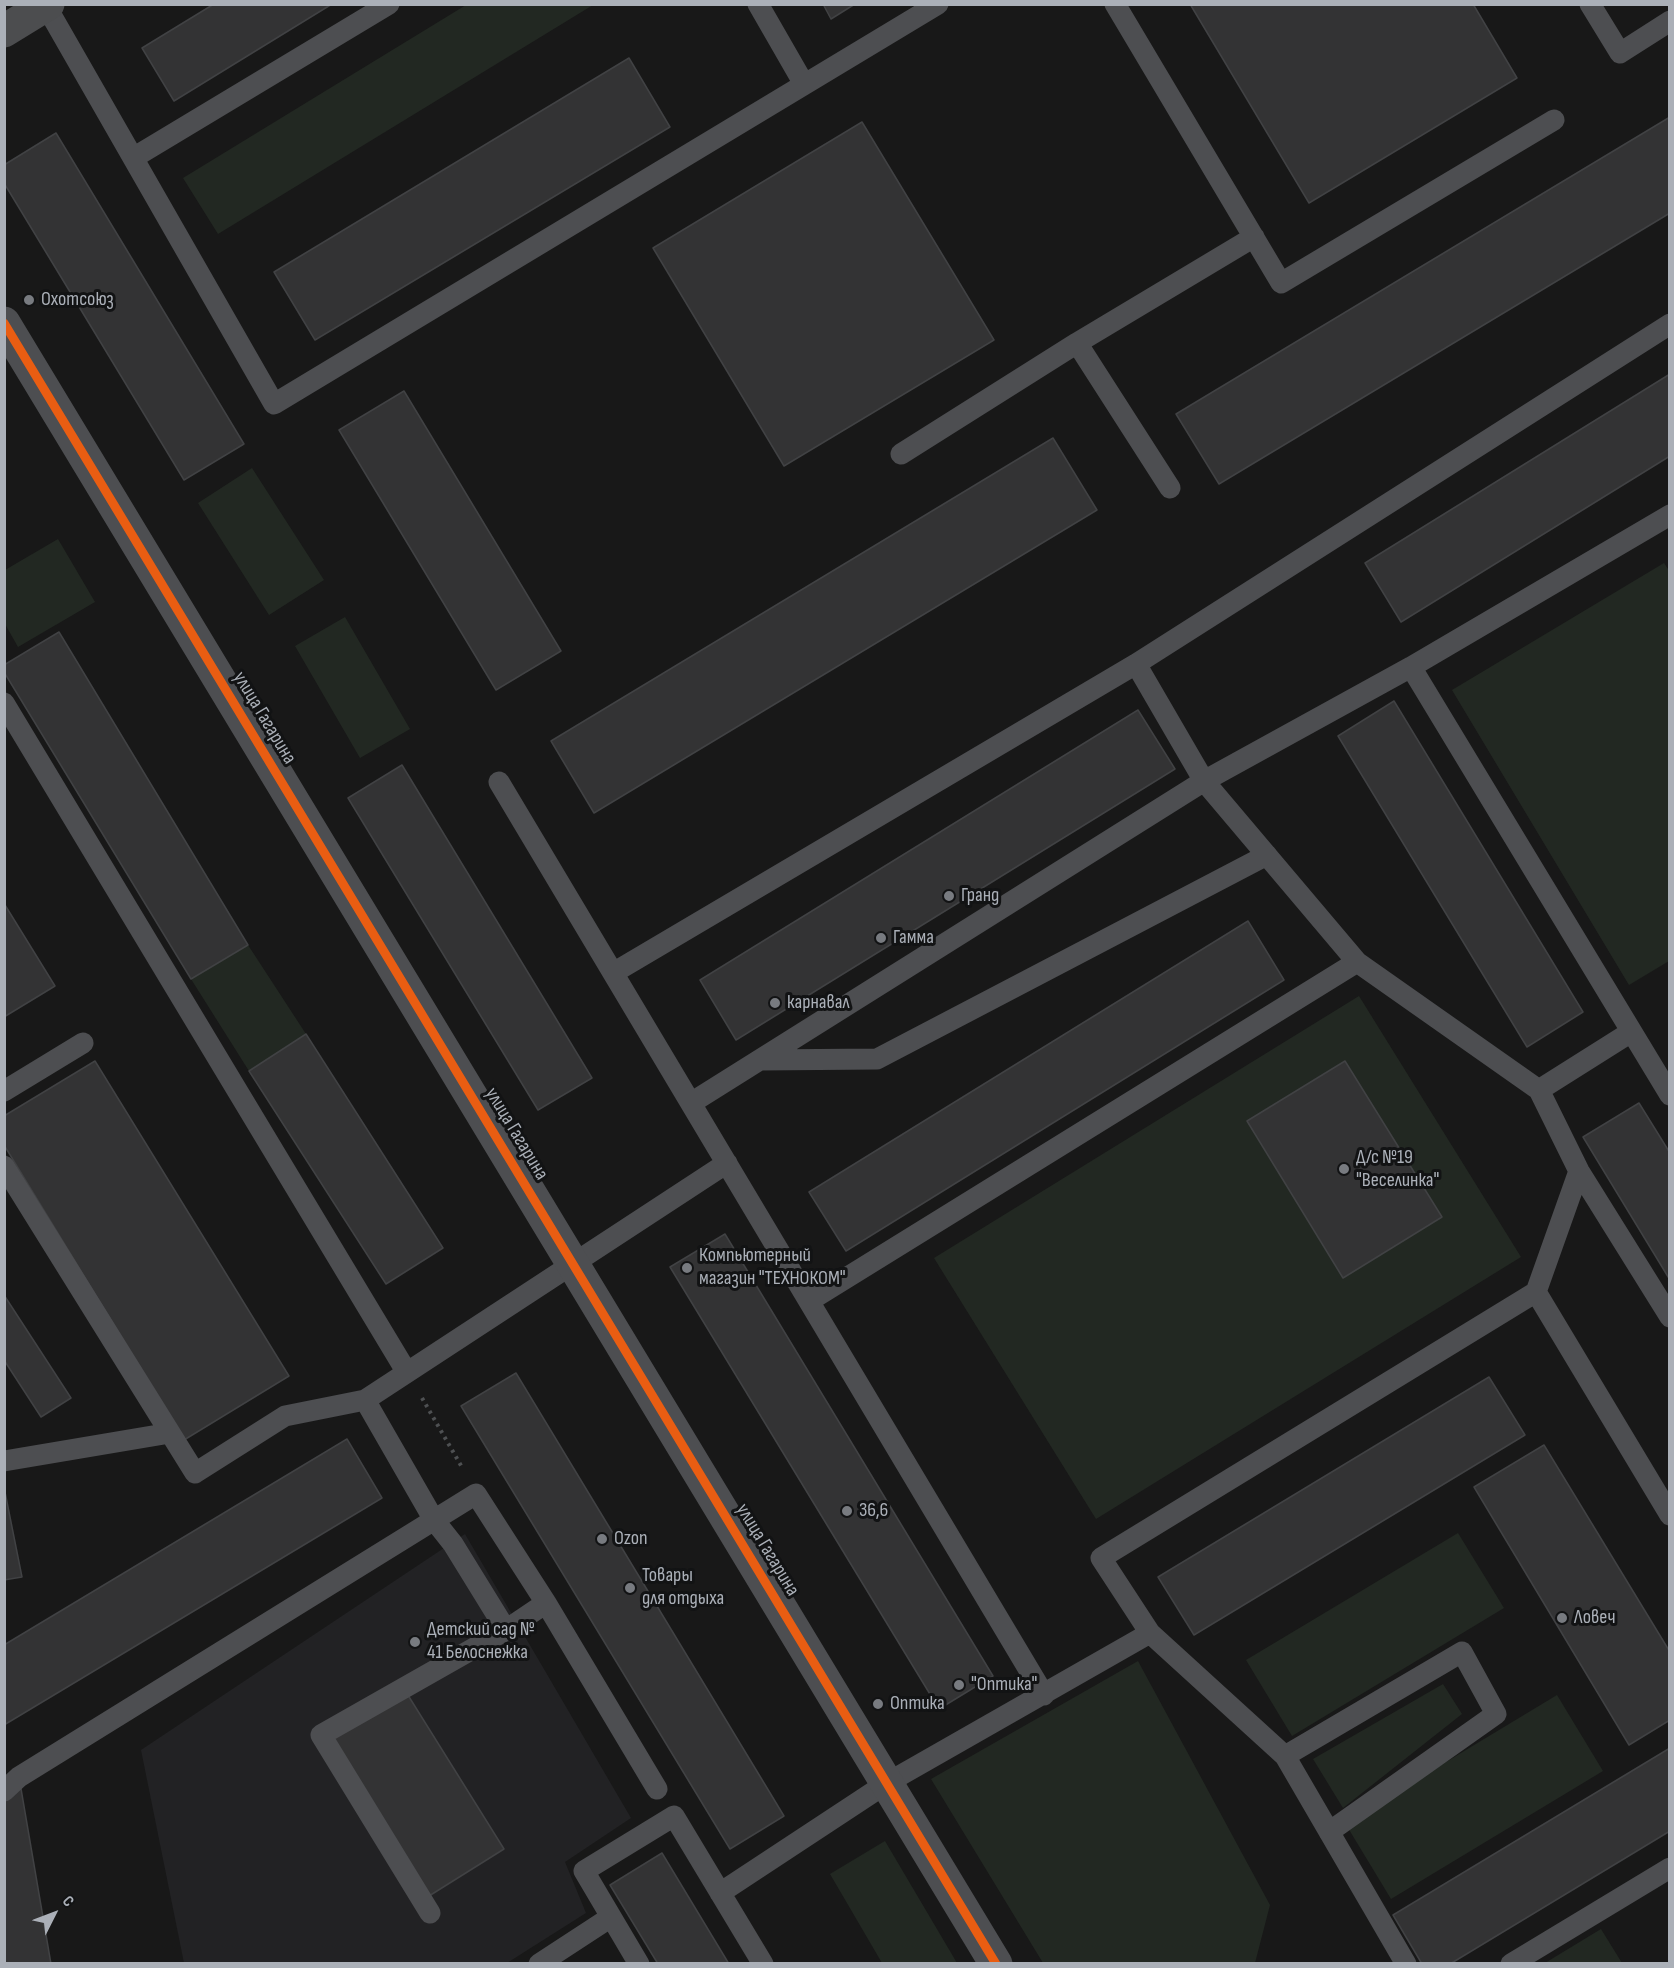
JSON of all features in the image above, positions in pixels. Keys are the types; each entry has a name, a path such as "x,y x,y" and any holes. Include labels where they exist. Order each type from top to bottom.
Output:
{"main road":[{"path":"4,31 47,5"}],"street":[{"name":"улица Гагарина","path":"4,323 996,1964"}],"lane":[{"path":"133,158 389,4"},
{"path":"758,4 804,84"},
{"path":"47,5 274,404 938,4"},
{"path":"1115,4 1281,283 1554,120"},
{"path":"1590,4 1620,53 1670,21"},
{"path":"901,454 1077,343 1254,237"},
{"path":"613,973 1136,664 1670,324"},
{"path":"1077,343 1170,488"},
{"path":"691,1103 1204,781 1411,667 1670,515"},
{"path":"1136,664 1204,781 1357,962 1539,1090 1579,1171 1670,1317"},
{"path":"1411,667 1670,1095"},
{"path":"4,703 406,1371"},
{"path":"499,782 1044,1695"},
{"path":"760,1060 877,1059 1267,855"},
{"path":"809,1301 1357,962"},
{"path":"1539,1090 1631,1032"},
{"path":"4,1090 83,1043"},
{"path":"4,1166 195,1473 285,1416 365,1400 572,1262 727,1163"},
{"path":"1406,1964 1285,1756 1150,1633 1101,1558 1536,1292 1579,1171"},
{"path":"1536,1292 1670,1515"},
{"path":"365,1400 434,1521 453,1544 506,1630"},
{"path":"4,1461 170,1433"},
{"path":"4,1791 19,1777 476,1494 546,1603 657,1789"},
{"path":"430,1913 321,1735 506,1630 546,1603"},
{"path":"720,1893 887,1784 1150,1633"},
{"path":"1285,1756 1462,1652 1496,1714 1329,1832"},
{"path":"639,1964 584,1871 674,1816 763,1964"},
{"path":"1511,1964 1670,1868"},
{"path":"539,1964 611,1917"}],"path":[{"path":"406,1371 476,1494"}],"shaded area":[{"path":"466,5 593,5 218,234 183,178"},
{"path":"252,468 324,580 269,615 198,503"},
{"path":"58,539 95,602 18,647 5,624 5,570"},
{"path":"1664,563 1670,572 1669,961 1629,985 1452,690"},
{"path":"345,617 410,729 360,758 295,646"},
{"path":"248,945 306,1034 249,1071 191,979"},
{"path":"1359,996 1521,1257 1096,1519 934,1258"},
{"path":"1458,1533 1504,1608 1292,1736 1246,1660"},
{"name":"Детский сад № 41 Белоснежка","path":"465,1534 631,1818 565,1862 586,1913 507,1963 184,1963 141,1750"},
{"path":"1138,1661 1270,1905 1255,1963 1043,1963 931,1779"},
{"path":"1443,1684 1462,1714 1343,1808 1313,1759"},
{"path":"1557,1695 1603,1771 1391,1899 1345,1823"},
{"path":"885,1841 957,1963 882,1963 830,1874"},
{"path":"1601,1929 1622,1963 1545,1963"}],"building":[{"path":"214,4 332,4 174,101 142,48"},
{"path":"823,4 855,4 831,19"},
{"path":"1190,4 1473,4 1517,78 1309,203"},
{"path":"629,58 670,127 315,340 274,272"},
{"path":"1670,117 1670,213 1219,484 1176,414"},
{"path":"862,122 994,340 784,466 653,248"},
{"path":"56,133 244,444 184,480 4,183 4,165"},
{"path":"1670,374 1670,456 1401,622 1365,563"},
{"path":"404,391 561,651 496,690 339,430"},
{"path":"1053,438 1097,510 594,813 551,741"},
{"path":"59,632 248,945 191,979 4,672 4,665"},
{"path":"1394,701 1583,1012 1527,1047 1338,736"},
{"path":"1138,710 1175,769 736,1040 700,980"},
{"path":"402,765 592,1078 538,1110 348,798"},
{"path":"4,906 55,986 4,1017"},
{"path":"1248,921 1284,980 846,1251 809,1192"},
{"path":"306,1034 443,1248 386,1284 249,1071"},
{"path":"95,1061 289,1376 184,1440 4,1145 4,1116"},
{"name":"Д/с №19 \"Веселинка\"","path":"1345,1061 1442,1217 1343,1278 1247,1121"},
{"path":"1639,1103 1670,1153 1670,1280 1583,1137"},
{"path":"725,1234 993,1676 939,1709 670,1267"},
{"path":"4,1295 71,1398 41,1417 4,1360"},
{"path":"516,1373 784,1816 730,1849 461,1406"},
{"path":"1489,1377 1525,1435 1194,1635 1158,1577"},
{"path":"347,1439 382,1498 4,1725 4,1645"},
{"path":"1544,1445 1670,1652 1670,1720 1629,1745 1474,1487"},
{"path":"4,1487 22,1577 4,1580"},
{"path":"406,1692 504,1849 429,1896 331,1739"},
{"path":"1670,1748 1670,1831 1450,1964 1422,1964 1393,1915"},
{"path":"19,1777 51,1964 4,1964 4,1778"},
{"path":"662,1853 729,1964 658,1964 610,1885"}],"cycle path":[{"path":"4,323 996,1964"}],"place":[{"name":"Охотсоюз","path":"29,300"},
{"name":"Гранд","path":"949,896"},
{"name":"Гамма","path":"881,938"},
{"name":"карнавал","path":"775,1003"},
{"name":"Д/с №19 \"Веселинка\"","path":"1344,1169"},
{"name":"Компьютерный магазин \"ТЕХНОКОМ\"","path":"687,1268"},
{"name":"36,6","path":"847,1511"},
{"name":"Ozon","path":"602,1539"},
{"name":"Товары для отдыха","path":"630,1588"},
{"name":"Ловеч","path":"1562,1618"},
{"name":"Детский сад № 41 Белоснежка","path":"415,1642"},
{"name":"\"Оптика\"","path":"959,1685"},
{"name":"Оптика","path":"878,1704"}]}
